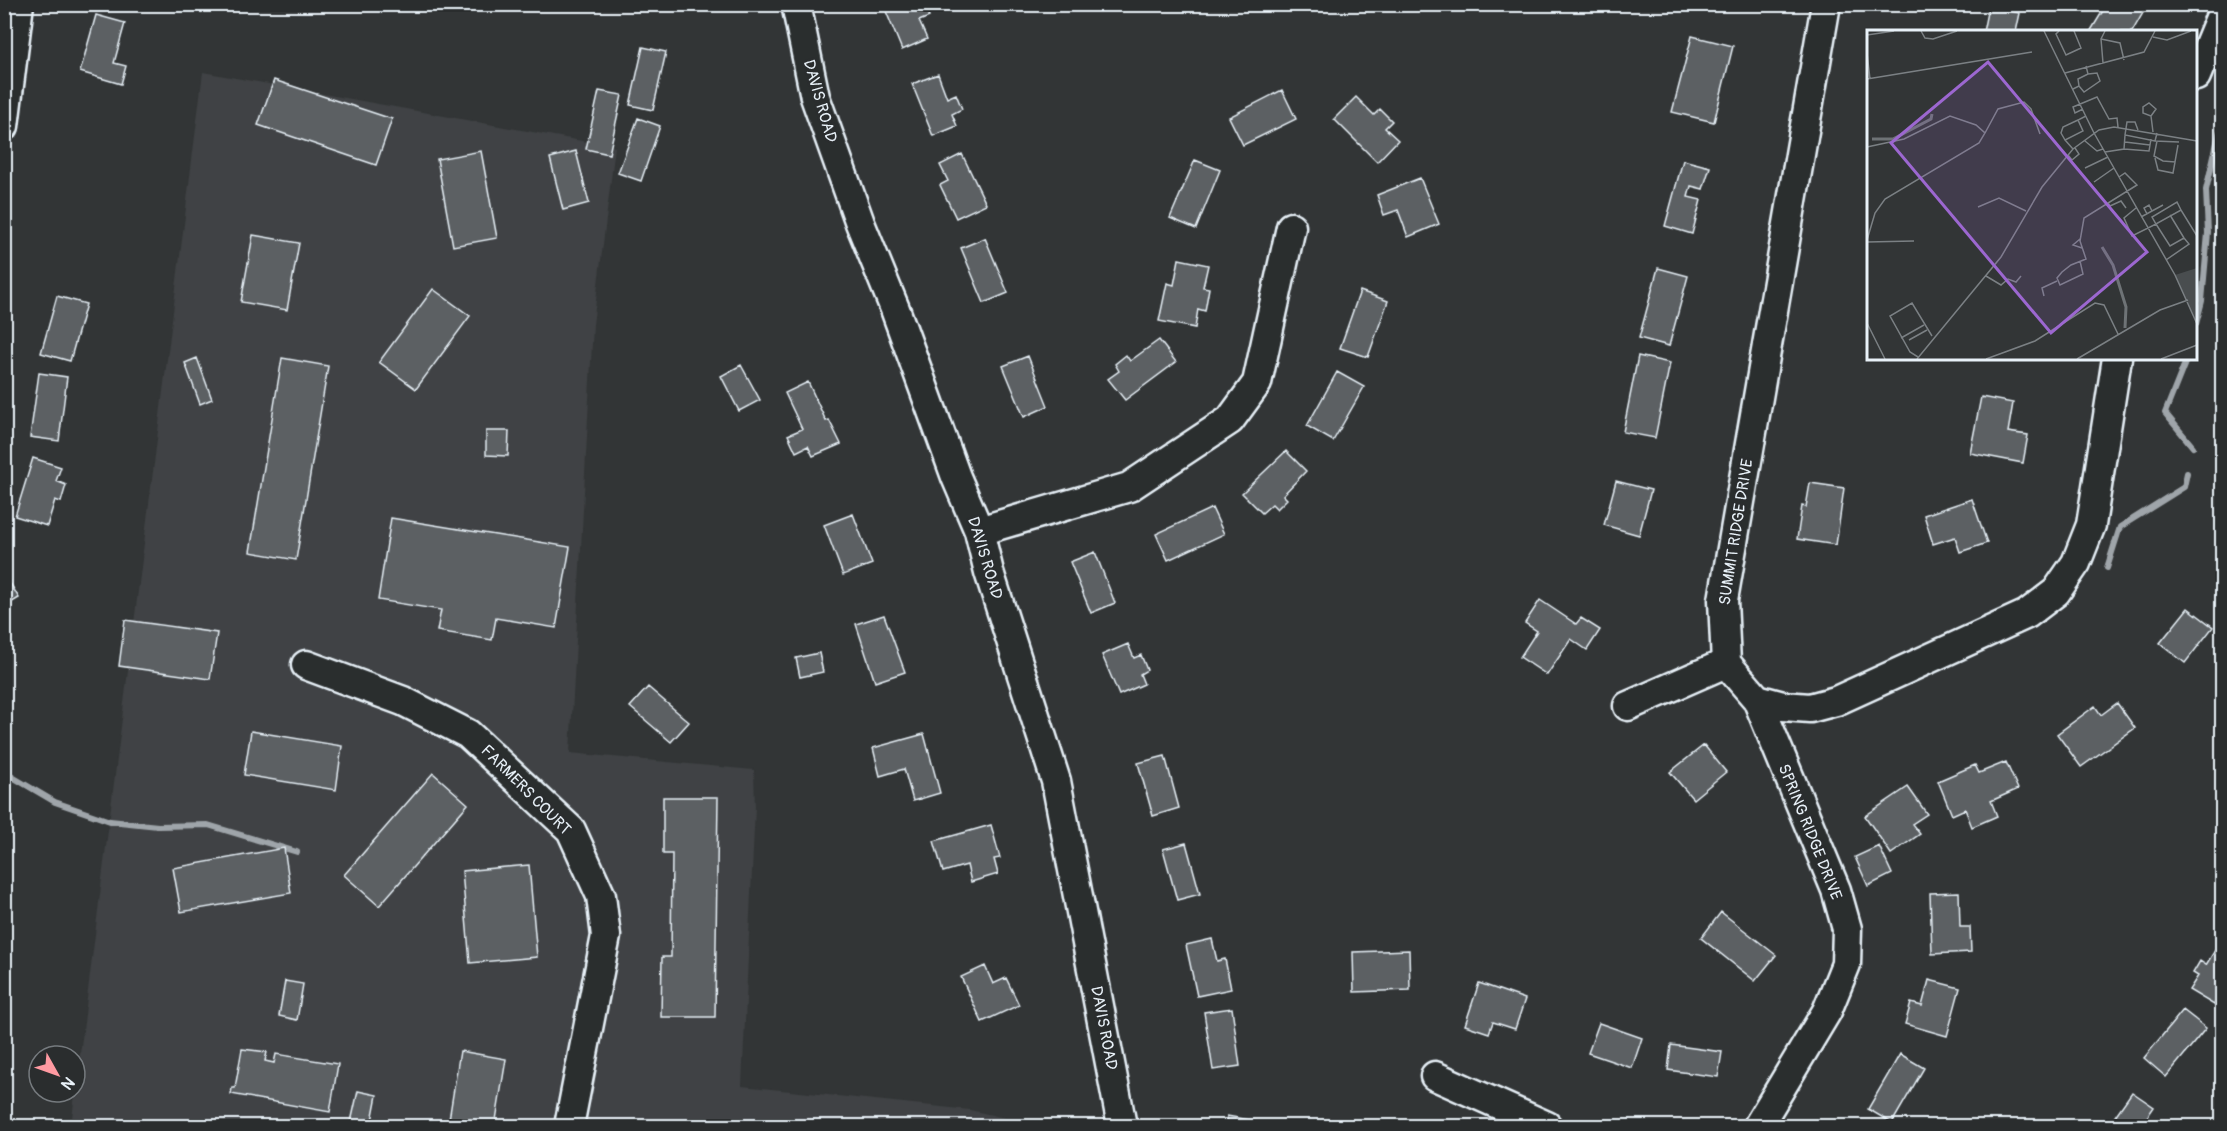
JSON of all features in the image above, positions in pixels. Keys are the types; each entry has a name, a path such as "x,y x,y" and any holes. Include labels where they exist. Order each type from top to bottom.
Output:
{"street":[{"path":"4,126 19,4"},
{"name":"DAVIS ROAD","path":"795,4 819,107 860,223 895,309 956,477 979,531 989,572 1056,781 1122,1126"},
{"name":"SUMMIT RIDGE DRIVE","path":"1726,663 1723,600 1826,4"},
{"path":"2197,74 2223,13"},
{"path":"979,531 1129,487 1230,420 1257,383 1291,227"},
{"path":"1628,706 1726,663 1756,699 1783,706 1810,708 1836,701 2027,614 2055,592 2076,563 2091,525 2117,360"},
{"name":"FARMERS COURT","path":"306,665 403,700 468,734 571,830 601,896 606,936 569,1126"},
{"name":"SPRING RIDGE DRIVE","path":"1756,699 1836,890 1847,929 1846,964 1827,1011 1758,1126"},
{"path":"1435,1076 1547,1126"}],"shaded area":[{"path":"203,72 615,147 593,325 570,753 754,770 755,808 742,1086 970,1110 1040,1126 71,1126 74,1104 87,1104 87,1044 81,1044"}],"building":[{"path":"883,4 924,4 929,17 919,21 927,39 902,50"},
{"path":"2107,4 2148,4 2133,30 2091,30"},
{"path":"1988,7 2020,13 2016,30 1983,30"},
{"path":"96,15 125,23 114,63 126,66 121,84 80,72"},
{"path":"1692,36 1733,46 1714,122 1672,112"},
{"path":"643,47 666,52 653,110 630,105"},
{"path":"938,74 947,98 956,94 962,109 952,114 957,126 933,136 912,84"},
{"path":"274,80 392,119 376,165 258,125"},
{"path":"1282,90 1296,119 1243,145 1229,117"},
{"path":"599,91 622,95 609,154 586,149"},
{"path":"1356,97 1374,115 1380,109 1392,121 1385,128 1398,140 1377,162 1334,119"},
{"path":"638,118 660,126 641,181 618,173"},
{"path":"481,151 497,238 453,246 437,159"},
{"path":"576,151 589,203 563,210 550,158"},
{"path":"962,154 986,204 956,218 940,185 948,181 940,165"},
{"path":"1195,160 1220,170 1196,229 1170,218"},
{"path":"1683,160 1710,167 1703,189 1691,186 1688,197 1701,200 1692,234 1665,226"},
{"path":"1420,178 1439,224 1408,237 1398,210 1384,215 1377,195"},
{"path":"253,235 299,243 287,310 241,302"},
{"path":"985,238 1008,293 984,303 961,248"},
{"path":"1179,259 1208,265 1203,287 1209,288 1205,311 1198,309 1195,328 1159,321 1167,283 1174,285"},
{"path":"1658,268 1688,276 1669,346 1639,338"},
{"path":"433,289 470,316 416,389 379,362"},
{"path":"1360,291 1388,301 1368,357 1340,348"},
{"path":"57,296 86,304 70,361 41,353"},
{"path":"1159,340 1176,362 1125,400 1108,379 1119,371 1115,364 1126,355 1130,361"},
{"path":"1028,356 1048,406 1024,417 1003,366"},
{"path":"1638,356 1670,363 1655,438 1623,432"},
{"path":"197,358 212,399 200,404 185,363"},
{"path":"282,358 328,366 296,560 250,552"},
{"path":"741,365 760,400 739,411 721,376"},
{"path":"1337,372 1364,387 1333,441 1307,426"},
{"path":"39,373 67,377 59,441 30,437"},
{"path":"808,382 826,421 829,420 841,444 813,456 808,446 796,452 788,435 802,429 785,393"},
{"path":"1981,397 2013,403 2008,432 2028,435 2023,463 1970,453"},
{"path":"486,431 509,431 508,456 486,455"},
{"path":"1286,451 1306,471 1283,495 1287,499 1277,509 1272,504 1262,513 1242,493"},
{"path":"33,458 61,467 56,481 66,485 61,502 55,500 47,526 15,516"},
{"path":"1616,481 1651,490 1639,535 1604,525"},
{"path":"1810,483 1844,488 1836,545 1797,539 1802,506 1806,507"},
{"path":"1972,499 1987,543 1960,552 1955,537 1933,544 1924,515"},
{"path":"1212,508 1224,534 1168,560 1156,534"},
{"path":"853,514 872,564 843,575 824,525"},
{"path":"391,518 570,547 556,628 496,618 492,640 437,631 441,610 378,600"},
{"path":"1095,552 1115,603 1091,613 1070,562"},
{"path":"4,573 19,598 4,607"},
{"path":"1540,600 1576,624 1581,618 1600,630 1587,650 1571,639 1547,675 1520,657 1537,631 1525,623"},
{"path":"2188,608 2213,627 2185,663 2160,643"},
{"path":"884,615 905,672 875,682 856,624"},
{"path":"125,620 217,633 210,679 119,666"},
{"path":"1128,644 1134,658 1141,655 1147,670 1140,674 1144,684 1119,695 1102,655"},
{"path":"819,653 823,672 800,677 796,658"},
{"path":"648,687 689,722 671,742 630,707"},
{"path":"2117,703 2135,728 2081,767 2057,734 2095,706 2101,715"},
{"path":"251,731 342,746 336,790 244,775"},
{"path":"924,734 940,793 913,801 904,769 880,776 873,748"},
{"path":"1704,745 1726,772 1693,799 1670,772"},
{"path":"1165,756 1179,808 1153,816 1138,763"},
{"path":"2006,762 2018,789 1991,801 1997,816 1972,827 1965,809 1952,815 1938,781 1975,765 1979,773"},
{"path":"433,773 468,804 379,906 344,875"},
{"path":"1908,787 1927,814 1912,824 1920,834 1891,854 1865,816"},
{"path":"663,797 718,797 715,1017 661,1017 662,957 671,957 672,854 663,854"},
{"path":"991,825 1000,858 994,859 998,874 971,882 967,865 943,872 934,841"},
{"path":"1186,843 1200,894 1177,900 1163,849"},
{"path":"1879,846 1892,874 1868,886 1855,857"},
{"path":"284,848 291,893 181,912 173,868"},
{"path":"529,865 537,957 470,963 462,871"},
{"path":"1959,892 1960,927 1970,927 1971,952 1932,954 1930,893"},
{"path":"1721,912 1776,955 1755,981 1701,938"},
{"path":"1212,939 1217,961 1225,959 1231,989 1197,996 1186,945"},
{"path":"2222,939 2222,991 2214,1005 2189,990 2198,976 2193,973 2200,961 2206,965"},
{"path":"1409,950 1410,990 1354,992 1353,952"},
{"path":"985,966 993,984 1006,978 1019,1005 982,1022 961,977"},
{"path":"1929,980 1960,988 1947,1036 1905,1024 1911,1003 1922,1006"},
{"path":"285,981 303,984 297,1020 279,1016"},
{"path":"1479,983 1525,999 1515,1029 1493,1022 1489,1033 1465,1025"},
{"path":"1232,1008 1240,1066 1213,1070 1204,1012"},
{"path":"2183,1010 2206,1028 2166,1077 2144,1058"},
{"path":"1599,1023 1642,1038 1632,1068 1588,1053"},
{"path":"1671,1045 1722,1052 1718,1077 1668,1070"},
{"path":"242,1049 267,1052 265,1061 274,1063 276,1054 338,1064 330,1112 231,1094 232,1088 235,1088"},
{"path":"460,1051 506,1059 495,1126 448,1126"},
{"path":"1900,1054 1924,1068 1892,1123 1868,1109"},
{"path":"358,1091 377,1095 371,1126 351,1122"},
{"path":"2132,1092 2154,1107 2141,1126 2108,1126"},
{"path":"1227,1116 1256,1121 1255,1126 1226,1126"}],"waterway":[{"path":"2197,320 2202,301 2208,233 2206,190 2222,121"},
{"path":"2186,360 2165,413 2193,447"},
{"path":"2107,568 2120,527 2184,487 2187,473"},
{"path":"4,772 55,802 110,821 158,826 208,825 297,852"}]}
